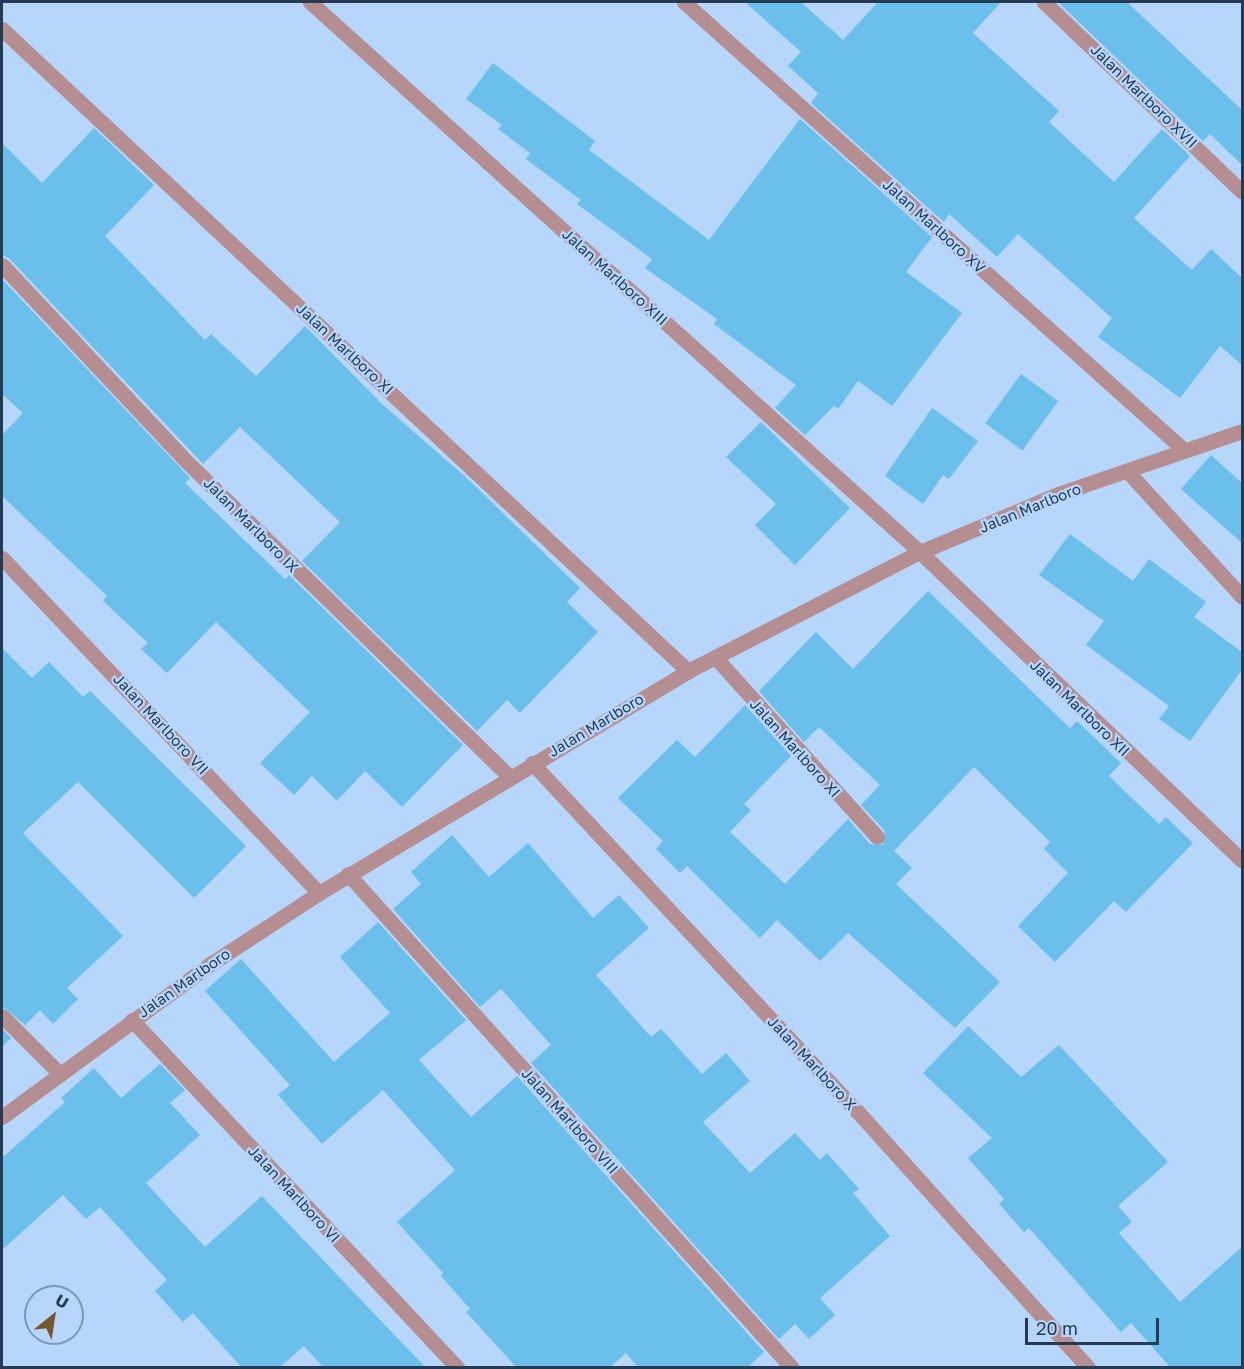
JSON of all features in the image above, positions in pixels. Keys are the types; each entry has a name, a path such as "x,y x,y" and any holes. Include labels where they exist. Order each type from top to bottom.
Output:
{"street":[{"name":"Jalan Marlboro XIII","path":"310,2 920,552"},
{"name":"Jalan Marlboro XV","path":"684,2 1184,450"},
{"name":"Jalan Marlboro XVII","path":"1044,2 1242,192"},
{"name":"Jalan Marlboro XI","path":"2,29 688,670"},
{"name":"Jalan Marlboro IX","path":"2,265 183,458 509,776"},
{"name":"Jalan Marlboro","path":"2,1117 132,1020 318,893 688,670 920,552 1058,494 1128,472 1242,431"},
{"path":"1128,472 1242,597"},
{"name":"Jalan Marlboro XII","path":"920,552 1242,861"},
{"name":"Jalan Marlboro VII","path":"2,558 318,893"},
{"name":"Jalan Marlboro XI","path":"716,657 877,837"},
{"name":"Jalan Marlboro X","path":"532,763 857,1111 1088,1368"},
{"name":"Jalan Marlboro VIII","path":"348,874 792,1368"},
{"path":"2,1016 59,1073"},
{"name":"Jalan Marlboro VI","path":"132,1020 458,1368"}],"building":[{"path":"745,2 801,2 843,40 878,2 1001,2 973,33 1059,111 1049,122 1114,182 1162,129 1190,156 1134,218 1192,270 1211,249 1242,278 1242,365 1220,346 1180,398 1098,337 1112,318 1018,234 997,257 949,214 944,222 811,103 818,93 788,66 801,52"},
{"path":"1058,2 1127,2 1242,110 1242,165 1210,134 1203,141"},
{"path":"493,63 595,141 589,150 709,240 800,119 932,237 906,272 962,313 892,406 858,381 838,409 834,406 805,435 775,408 796,385 714,324 717,319 645,268 652,259 577,204 581,200 526,159 530,153 498,129 502,125 466,99"},
{"path":"94,128 154,185 105,236 205,340 211,334 256,376 305,326 383,405 469,480 580,588 567,602 598,632 520,713 507,700 477,731 302,561 340,522 240,427 203,464 9,258 2,255 2,143 42,183"},
{"path":"2,279 190,478 185,483 285,579 289,575 463,745 402,807 365,771 337,801 312,776 294,795 260,763 310,712 216,622 167,673 141,649 148,643 103,601 107,596 2,496 2,435 23,413 2,394"},
{"path":"1021,374 1058,401 1022,450 985,423"},
{"path":"932,408 978,441 949,479 943,475 923,504 885,476"},
{"path":"761,422 850,508 795,565 755,525 776,504 726,457"},
{"path":"1211,455 1242,483 1242,543 1181,489"},
{"path":"1070,534 1133,581 1149,559 1206,602 1194,617 1242,652 1242,670 1190,741 1159,719 1169,706 1086,645 1104,621 1039,575"},
{"path":"928,591 1070,728 1077,721 1121,763 1109,776 1159,824 1166,817 1193,843 1126,912 1114,901 1055,962 1018,926 1068,873 1044,849 1050,842 974,767 894,851 912,868 896,884 1000,982 955,1028 848,933 820,961 777,920 760,938 687,866 680,873 656,849 663,841 618,798 677,740 695,757 745,705 791,756 744,804 751,810 730,832 785,884 848,819 870,844 883,845 885,831 861,805 880,785 819,727 804,742 759,691 816,632 853,669"},
{"path":"2,648 32,678 49,662 83,697 90,691 246,846 194,898 78,782 23,833 123,936 67,988 78,999 53,1024 40,1010 25,1025 2,1006"},
{"path":"452,835 489,877 528,843 593,918 619,895 649,928 596,975 651,1037 661,1029 702,1074 726,1053 750,1081 703,1122 750,1173 795,1133 820,1160 827,1153 859,1189 853,1193 890,1236 820,1298 835,1315 809,1339 795,1324 779,1339 531,1063 551,1045 501,989 480,1007 393,909 421,884 411,872"},
{"path":"378,922 466,1020 419,1060 471,1117 517,1076 764,1352 747,1368 639,1368 626,1353 609,1368 517,1368 466,1312 470,1309 441,1276 443,1273 397,1222 455,1170 383,1090 322,1144 278,1095 290,1085 205,991 241,959 334,1062 390,1013 340,957"},
{"path":"968,1026 1021,1077 1059,1045 1168,1162 1118,1206 1132,1222 1119,1233 1180,1302 1242,1247 1242,1368 1171,1368 1131,1323 1121,1332 1029,1228 1024,1232 999,1204 1004,1199 968,1158 992,1138 923,1073"},
{"path":"2,1029 11,1038 2,1047"},
{"path":"160,1064 185,1090 170,1103 200,1135 146,1183 205,1247 262,1196 426,1368 324,1368 304,1346 279,1368 242,1368 193,1313 183,1322 155,1291 167,1280 100,1207 86,1219 63,1195 2,1250 2,1158 65,1102 61,1098 94,1068 121,1098"}]}
